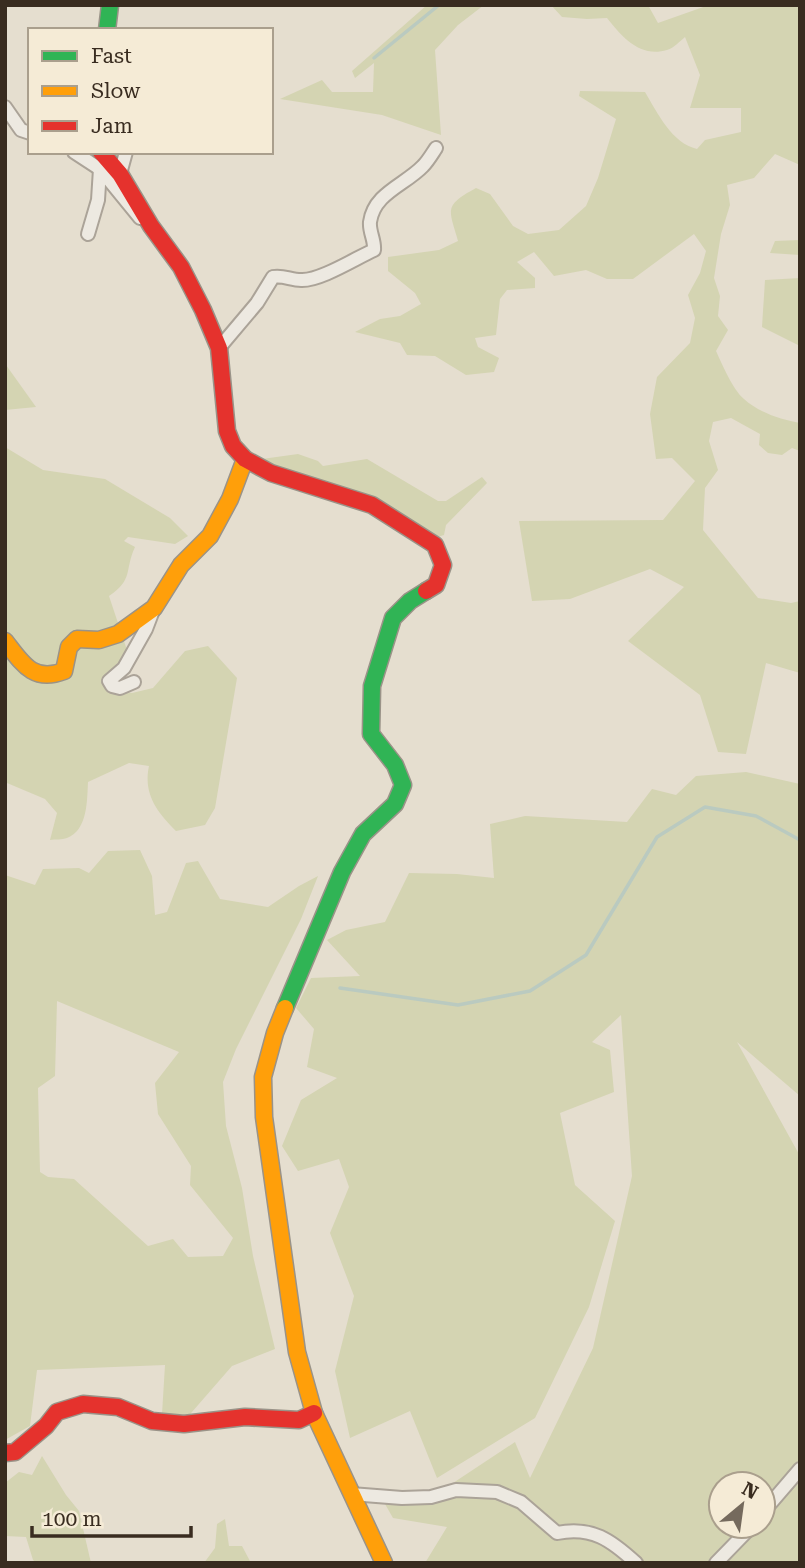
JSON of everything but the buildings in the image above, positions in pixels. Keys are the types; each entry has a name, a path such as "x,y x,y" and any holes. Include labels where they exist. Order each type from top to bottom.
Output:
{"main road":[{"path":"107,28 110,5"},
{"path":"101,160 120,174 151,226 181,267 203,310 219,348 227,431 233,446 245,459 271,473 372,505 435,545 443,565 436,586 410,601 393,618 372,686 371,734 395,765 403,785 395,804 363,834 342,872 275,1033 263,1077 264,1117 295,1339 314,1413 384,1563"},
{"path":"5,640 27,668 40,676 55,676 64,671 69,647 77,639 99,640 118,634 154,608 181,565 210,536 230,499 245,459"},
{"path":"5,1453 15,1451 47,1426 57,1412 83,1404 118,1407 152,1421 184,1424 245,1417 299,1420 314,1413"}],"street":[{"path":"5,107 21,130 28,132"},
{"path":"219,348 257,303 273,277 302,281 374,250 370,225 373,211 383,197 422,167 436,148"},
{"path":"81,154 101,160 127,204 151,226"},
{"path":"120,174 125,154"},
{"path":"88,234 99,201 101,160"},
{"path":"134,682 120,688 112,686 110,681 124,668 146,629 154,608"},
{"path":"777,1496 800,1469"},
{"path":"351,1494 402,1498 431,1497 456,1490 498,1492 521,1502 557,1533 575,1529 594,1532 622,1550 636,1563"},
{"path":"716,1563 738,1540"}],"green space":[{"path":"427,5 484,5 458,25 435,50 441,135 382,115 280,99 322,80 332,92 373,92 374,63 355,78 352,71"},
{"path":"551,5 648,5 658,23 709,5 800,5 800,165 775,154 754,178 727,185 730,205 721,234 714,278 720,296 718,316 728,330 716,351 732,383 740,395 756,408 778,418 800,423 800,451 792,448 782,455 768,453 759,445 760,434 731,418 713,422 709,441 718,470 705,488 703,530 758,598 791,603 800,601 800,673 766,663 746,754 718,752 700,695 628,641 684,587 650,569 570,599 532,601 519,521 663,520 695,481 672,458 656,459 650,414 657,377 690,343 695,318 688,295 700,273 706,251 694,234 633,279 607,279 586,270 554,276 534,252 517,262 535,278 535,288 507,290 500,299 496,335 475,338 478,347 499,358 494,372 466,375 435,356 407,355 400,343 355,332 380,319 400,316 421,304 415,293 388,271 388,257 439,250 458,241 451,209 458,199 476,188 490,194 513,226 528,234 559,230 586,206 598,178 616,119 579,96 580,91 645,92 673,134 688,146 697,149 705,140 741,132 741,108 690,108 700,75 685,37 670,49 648,51 625,39 607,18 562,17"},
{"path":"800,240 800,255 770,253 775,241"},
{"path":"800,278 800,346 762,327 765,280"},
{"path":"6,365 36,407 5,410"},
{"path":"5,447 43,470 105,479 170,518 188,536 175,544 128,537 124,541 135,547 122,585 109,596 127,650 108,689 132,693 153,688 185,651 208,646 237,678 215,808 205,825 176,831 153,802 148,785 149,766 129,763 88,782 83,822 74,834 67,838 50,840 57,813 45,799 7,783"},
{"path":"298,454 318,461 323,466 367,459 438,501 446,501 482,477 487,483 446,525 444,535 434,538 274,468 262,459"},
{"path":"746,772 800,784 800,1096 737,1042 800,1156 800,1563 425,1563 447,1527 393,1518 385,1504 441,1491 515,1442 530,1478 593,1348 632,1176 621,1015 592,1042 610,1050 614,1092 560,1113 575,1185 615,1221 589,1307 535,1418 437,1478 410,1411 350,1438 335,1371 354,1296 330,1233 349,1187 339,1159 298,1171 282,1146 301,1100 337,1078 307,1067 314,1029 296,1008 311,978 360,976 327,940 346,930 385,922 409,873 494,878 490,824 525,816 627,822 652,789 676,795 696,776"},
{"path":"140,850 152,876 155,915 167,912 186,863 198,861 220,899 268,907 318,876 301,919 236,1049 223,1082 226,1126 242,1188 253,1256 275,1349 232,1366 185,1420 162,1414 165,1365 37,1370 30,1426 5,1440 5,875 35,885 43,869 79,868 89,873 108,851","holes":["57,1001 179,1052 155,1083 158,1114 191,1166 190,1185 233,1238 223,1256 188,1257 173,1239 148,1246 74,1179 48,1177 40,1172 38,1088 55,1076"]},
{"path":"42,1456 79,1511 91,1563 37,1563 33,1560 26,1537 5,1536 5,1483 19,1472 32,1475"},
{"path":"225,1519 229,1546 242,1546 251,1563 204,1563 215,1548 217,1524"}],"waterway":[{"path":"374,58 439,5"},
{"path":"340,988 458,1005 530,991 586,955 657,837 705,807 756,816 800,840"}],"traffic: fast":[{"path":"107,28 110,5"},
{"path":"285,1008 342,872 363,834 395,804 403,785 395,765 371,734 372,686 393,618 410,601 426,591"}],"traffic: slow":[{"path":"5,641 29,669 36,673 53,674 64,671 69,647 77,639 99,640 118,634 154,608 181,565 210,536 230,499 245,459"},
{"path":"285,1008 263,1077 264,1117 297,1352 314,1413 384,1563"}],"traffic: jam":[{"path":"103,154 120,174 151,226 181,267 203,310 219,348 227,431 233,446 245,459 271,473 372,505 435,545 443,565 436,585 426,591"},
{"path":"5,1453 15,1452 46,1426 57,1412 83,1404 118,1407 152,1421 184,1424 245,1417 299,1420 314,1413"}]}
